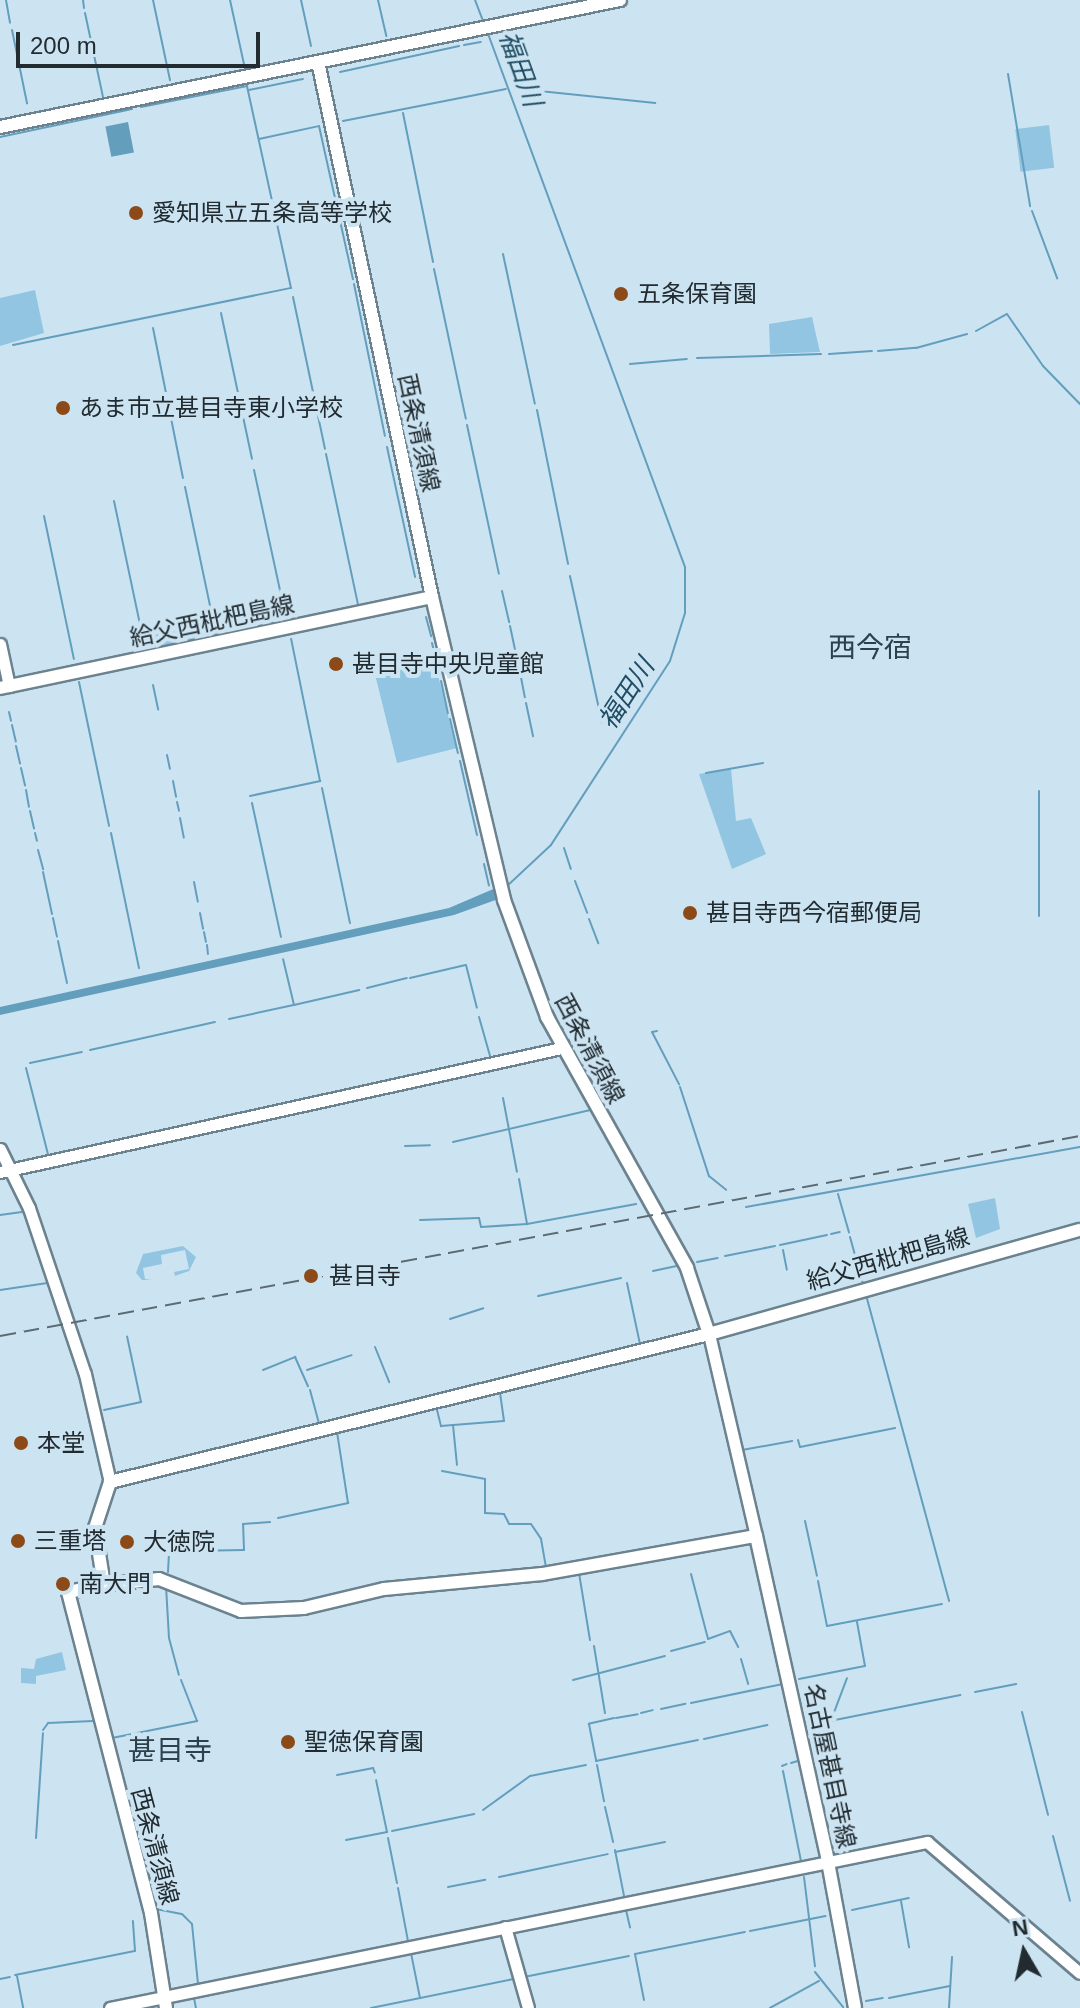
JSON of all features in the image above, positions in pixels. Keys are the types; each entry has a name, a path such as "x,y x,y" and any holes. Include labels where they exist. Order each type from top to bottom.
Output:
{"main road":[{"path":"0,127 620,0"},
{"name":"西条清須線","path":"318,62 432,597 502,891 561,1048 687,1268 709,1334"},
{"name":"給父西枇杷島線","path":"4,687 432,597"},
{"name":"給父西枇杷島線","path":"709,1334 1080,1230"},
{"path":"104,1585 95,1528 110,1482 709,1334"},
{"name":"西条清須線","path":"166,2002 151,1913 68,1592 159,1579 241,1611 304,1608 384,1589 542,1574 756,1536"},
{"name":"名古屋甚目寺線","path":"756,1536 828,1862 855,2008"}],"street":[{"path":"0,644 4,687"},
{"path":"6,1171 561,1048"},
{"path":"0,1149 97,1414 110,1482"},
{"path":"709,1334 756,1536"},
{"path":"110,2008 166,2002 505,1927 927,1842 1080,1973"},
{"path":"505,1927 528,2008"}],"shaded area":[{"path":"128,122 134,152 111,157 105,126"},
{"path":"1049,125 1054,168 1020,172 1015,129"},
{"path":"35,290 44,333 0,346 0,298"},
{"path":"812,317 820,352 770,354 769,324"},
{"path":"212,616 216,635 149,649 145,630"},
{"path":"434,659 456,748 397,763 375,674"},
{"path":"731,769 736,821 751,818 766,854 732,869 699,774"},
{"path":"498,887 501,898 454,915 0,1015 0,1007 449,908"},
{"path":"995,1198 1000,1229 976,1238 968,1204"},
{"path":"183,1246 196,1257 189,1271 175,1276 174,1272 189,1269 185,1250 161,1255 162,1264 143,1268 145,1279 152,1280 142,1280 136,1273 143,1254"},
{"path":"62,1652 66,1670 36,1676 36,1684 21,1683 21,1668 34,1669 36,1659"}],"waterway":[{"path":"6,0 10,23"},
{"path":"83,0 84,8"},
{"path":"153,0 170,80"},
{"path":"230,0 244,64"},
{"path":"301,0 311,46"},
{"path":"378,0 386,36"},
{"name":"福田川","path":"475,0 483,21"},
{"path":"85,13 103,97"},
{"path":"12,30 27,103"},
{"name":"福田川","path":"487,31 685,567 685,613 670,661 551,845 505,888"},
{"path":"464,45 481,42"},
{"path":"340,72 459,46"},
{"path":"1008,74 1030,206"},
{"path":"249,90 303,79"},
{"path":"13,345 291,288 247,86 141,107"},
{"path":"343,121 506,89"},
{"path":"520,89 655,103"},
{"path":"0,137 132,109"},
{"path":"403,113 433,262"},
{"path":"259,139 319,126 353,279"},
{"path":"1032,211 1057,278"},
{"path":"503,254 535,404"},
{"path":"434,269 466,419"},
{"path":"354,284 385,436"},
{"path":"293,297 325,449"},
{"path":"221,313 252,459"},
{"path":"976,331 1007,314 1043,366 1080,404"},
{"path":"153,328 183,478"},
{"path":"878,351 916,348 967,334"},
{"path":"829,354 872,351"},
{"path":"697,358 821,354"},
{"path":"630,364 687,359"},
{"path":"537,410 568,564"},
{"path":"467,425 499,574"},
{"path":"387,447 415,577"},
{"path":"326,454 358,604"},
{"path":"254,470 285,613"},
{"path":"185,487 216,634"},
{"path":"114,501 144,643"},
{"path":"44,516 74,659"},
{"path":"570,576 602,723"},
{"path":"502,591 509,622"},
{"path":"426,617 431,636"},
{"path":"510,626 517,659"},
{"path":"250,796 320,781 291,639"},
{"path":"432,643 439,674"},
{"path":"518,662 525,697"},
{"path":"441,681 448,713"},
{"path":"79,682 109,826"},
{"path":"153,685 158,709"},
{"path":"526,703 533,736"},
{"path":"9,712 11,721"},
{"path":"450,719 458,753"},
{"path":"12,725 16,742"},
{"path":"16,746 20,764"},
{"path":"167,755 170,769"},
{"path":"460,761 477,835"},
{"path":"706,773 763,763"},
{"path":"21,768 25,786"},
{"path":"173,781 176,797"},
{"path":"322,788 350,923"},
{"path":"26,790 29,807"},
{"path":"1039,791 1039,916"},
{"path":"177,802 179,811"},
{"path":"252,803 281,937"},
{"path":"30,811 34,829"},
{"path":"180,818 184,838"},
{"path":"35,833 37,841"},
{"path":"111,833 139,968"},
{"path":"564,848 571,869"},
{"path":"38,850 43,869"},
{"path":"484,864 489,885"},
{"path":"43,872 52,914"},
{"path":"575,881 587,913"},
{"path":"194,882 198,902"},
{"path":"200,913 203,929"},
{"path":"53,918 57,937"},
{"path":"589,919 598,943"},
{"path":"204,932 206,942"},
{"path":"58,941 67,983"},
{"path":"207,945 208,954"},
{"path":"229,1019 294,1005 283,959"},
{"path":"410,978 466,965 477,1008"},
{"path":"367,988 407,978"},
{"path":"294,1005 359,990"},
{"path":"479,1017 490,1056"},
{"path":"90,1050 215,1022"},
{"path":"657,1031 652,1032 679,1084"},
{"path":"30,1063 82,1052"},
{"path":"26,1068 48,1154"},
{"path":"680,1087 709,1176 726,1190"},
{"path":"503,1098 517,1172"},
{"path":"453,1142 590,1110"},
{"path":"405,1146 430,1145"},
{"path":"746,1207 1080,1147"},
{"path":"519,1179 527,1224 636,1204"},
{"path":"838,1194 849,1232"},
{"path":"0,1215 22,1212"},
{"path":"420,1220 479,1218 481,1227 527,1224"},
{"path":"831,1234 840,1232"},
{"path":"780,1245 827,1235"},
{"path":"850,1237 863,1284"},
{"path":"725,1256 775,1246"},
{"path":"783,1250 787,1270"},
{"path":"697,1262 718,1258"},
{"path":"653,1271 676,1266"},
{"path":"538,1296 621,1278"},
{"path":"0,1290 47,1283"},
{"path":"627,1283 640,1344"},
{"path":"866,1295 949,1601"},
{"path":"450,1319 483,1308"},
{"path":"104,1410 141,1402 127,1336"},
{"path":"375,1347 389,1382"},
{"path":"307,1370 352,1355"},
{"path":"263,1370 295,1357 308,1386"},
{"path":"310,1390 319,1424"},
{"path":"453,1425 504,1421 500,1392"},
{"path":"436,1406 441,1426 453,1425 457,1465"},
{"path":"798,1440 800,1447 895,1428"},
{"path":"278,1518 348,1503 337,1432"},
{"path":"742,1450 792,1441"},
{"path":"442,1471 485,1479 485,1513 504,1514 509,1524 531,1524 541,1539 546,1567"},
{"path":"805,1521 817,1576"},
{"path":"189,1551 244,1550 243,1524 270,1522"},
{"path":"168,1572 169,1551 184,1552"},
{"path":"579,1573 590,1640"},
{"path":"691,1574 708,1639"},
{"path":"818,1581 827,1626 942,1604"},
{"path":"166,1586 169,1638 179,1675"},
{"path":"799,1679 865,1666 857,1622"},
{"path":"708,1639 730,1631 738,1647"},
{"path":"671,1651 705,1642"},
{"path":"594,1646 605,1713"},
{"path":"573,1680 665,1656"},
{"path":"741,1659 748,1684"},
{"path":"824,1739 847,1678"},
{"path":"112,1738 197,1721 181,1680"},
{"path":"691,1703 783,1684"},
{"path":"975,1692 1016,1684"},
{"path":"830,1721 960,1695"},
{"path":"661,1709 685,1704"},
{"path":"641,1713 653,1710"},
{"path":"1022,1712 1048,1815"},
{"path":"616,1718 638,1714"},
{"path":"614,1718 589,1724 596,1761 698,1740"},
{"path":"43,1730 48,1723 93,1721"},
{"path":"704,1739 767,1725"},
{"path":"36,1838 43,1733"},
{"path":"791,1763 798,1761"},
{"path":"782,1766 787,1764"},
{"path":"483,1810 530,1776 586,1765"},
{"path":"597,1765 604,1801"},
{"path":"337,1775 373,1768 375,1773"},
{"path":"783,1771 801,1861"},
{"path":"346,1840 387,1832 376,1780"},
{"path":"605,1807 613,1842"},
{"path":"392,1831 474,1814"},
{"path":"1053,1836 1070,1901"},
{"path":"388,1838 397,1883"},
{"path":"615,1852 665,1842"},
{"path":"615,1850 624,1896"},
{"path":"499,1877 608,1854"},
{"path":"804,1877 815,1966"},
{"path":"448,1887 485,1880"},
{"path":"398,1888 408,1941"},
{"path":"852,1910 909,1898"},
{"path":"901,1901 909,1947"},
{"path":"156,1909 182,1914 192,1924 198,1984"},
{"path":"626,1910 630,1928"},
{"path":"750,1931 826,1916"},
{"path":"15,1975 135,1951 133,1921"},
{"path":"644,2000 635,1954 745,1932"},
{"path":"411,1953 420,1998"},
{"path":"524,1977 629,1956"},
{"path":"949,2008 952,1957"},
{"path":"815,1972 843,2007"},
{"path":"17,1976 23,2008"},
{"path":"0,1979 10,1977"},
{"path":"371,2008 513,1979"},
{"path":"770,2008 819,1981"},
{"path":"889,1998 950,1986"},
{"path":"194,1998 196,2008"},
{"path":"866,2001 883,1998"}],"railway":[{"path":"0,1336 1080,1136"}],"place":[{"name":"愛知県立五条高等学校","path":"136,213"},
{"name":"五条保育園","path":"621,294"},
{"name":"あま市立甚目寺東小学校","path":"63,408"},
{"name":"甚目寺中央児童館","path":"336,664"},
{"name":"甚目寺西今宿郵便局","path":"690,913"},
{"name":"甚目寺","path":"311,1276"},
{"name":"本堂","path":"21,1443"},
{"name":"三重塔","path":"18,1541"},
{"name":"大徳院","path":"127,1542"},
{"name":"南大門","path":"63,1584"},
{"name":"聖徳保育園","path":"288,1742"}],"district":[{"name":"西今宿","path":"870,648"},
{"name":"甚目寺","path":"170,1751"}]}
